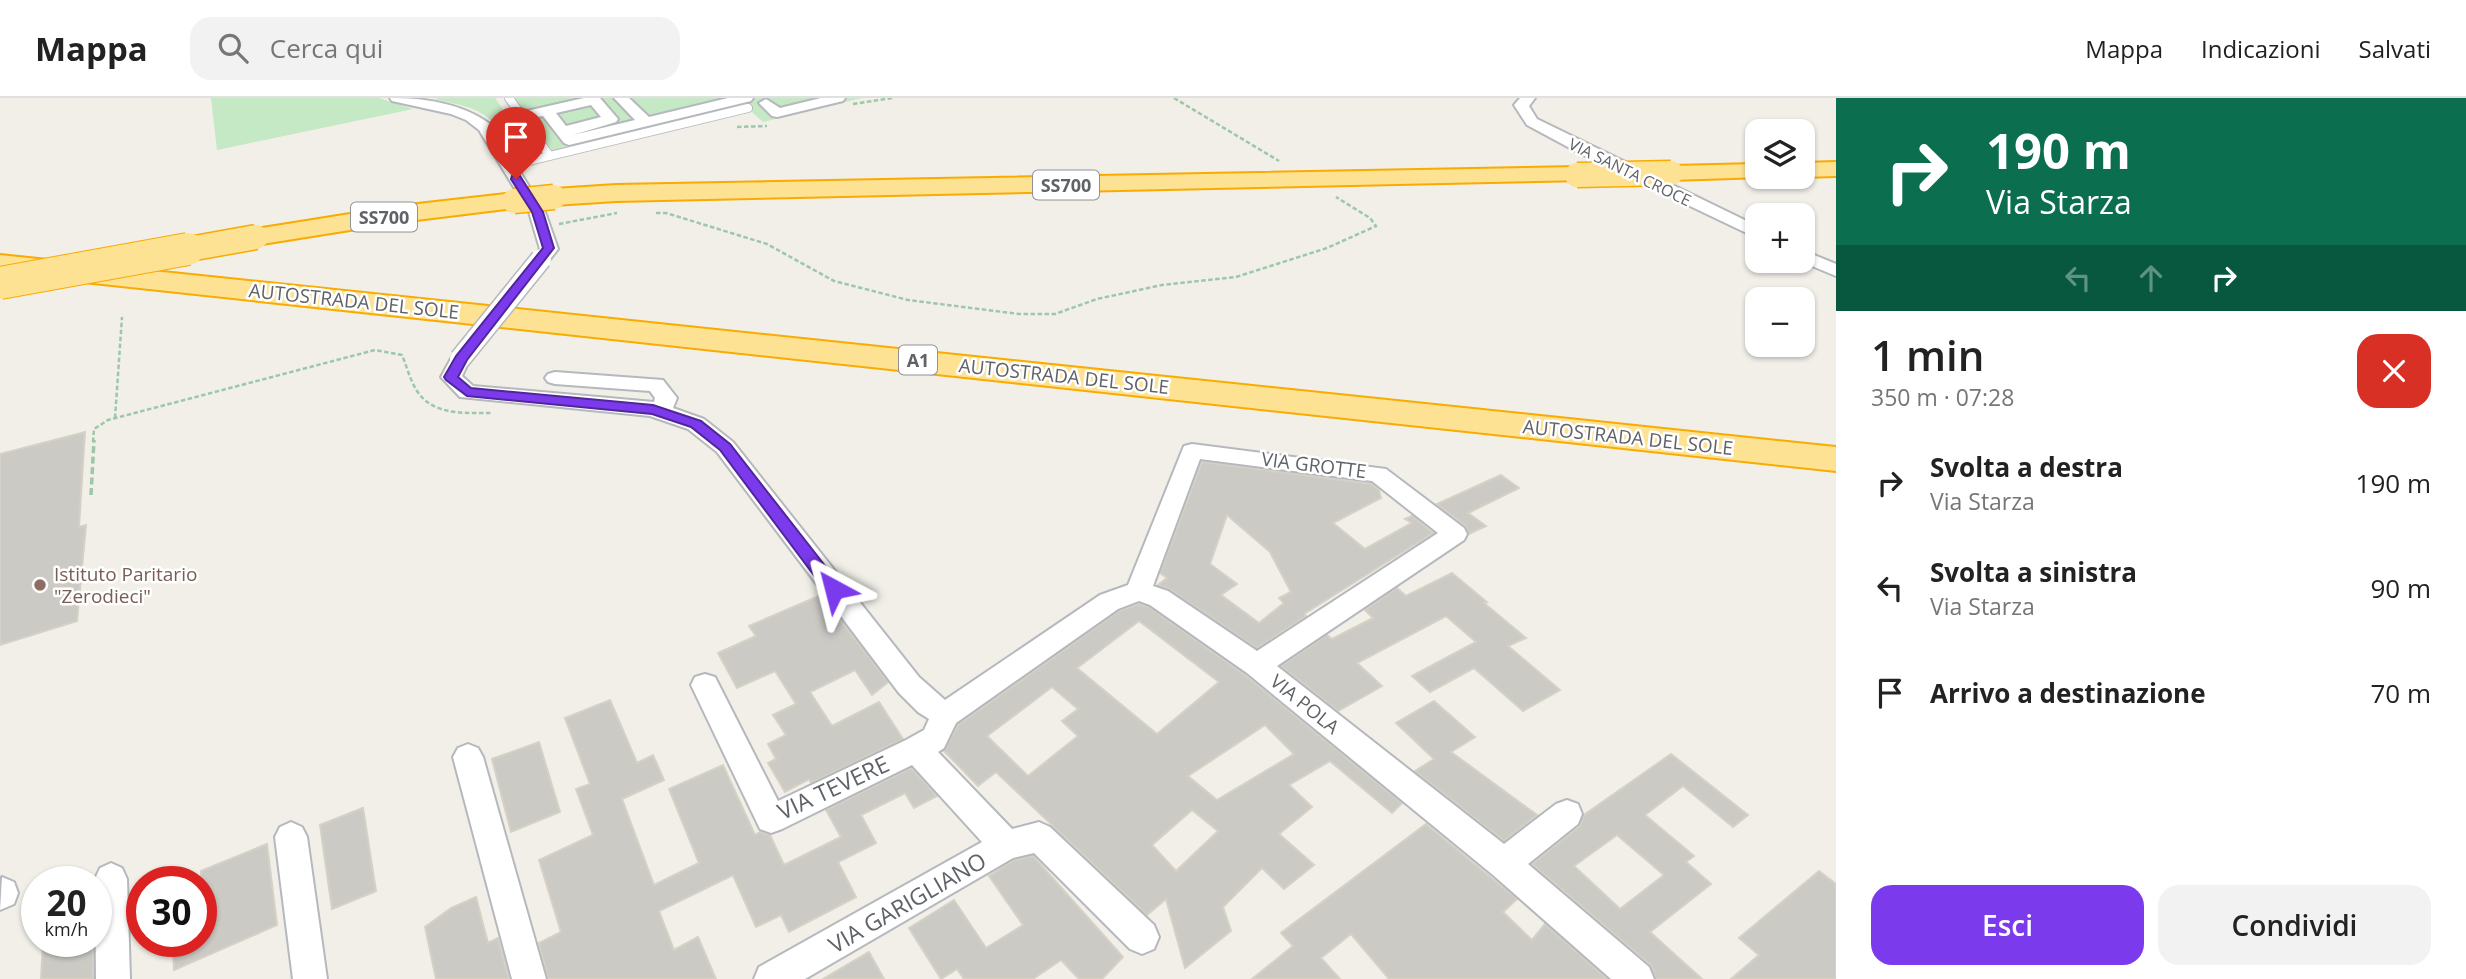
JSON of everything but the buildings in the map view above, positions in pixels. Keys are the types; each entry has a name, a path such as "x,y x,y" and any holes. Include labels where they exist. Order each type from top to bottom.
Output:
{"highway":[{"path":"1815,170 1836,169"},
{"name":"SS700","path":"0,283 400,214 616,193 1745,171"},
{"name":"AUTOSTRADA DEL SOLE","path":"0,243 1836,432"},
{"name":"AUTOSTRADA DEL SOLE","path":"0,264 1836,459"}],"street":[{"path":"621,98 646,122"},
{"path":"643,98 663,118"},
{"path":"680,98 693,110"},
{"path":"545,103 569,140 615,124 646,122 693,110 710,102 789,98"},
{"path":"750,101 777,113 838,98"},
{"name":"VIA SANTA CROCE","path":"1528,98 1521,106 1532,122 1745,227"},
{"path":"410,99 471,117 485,127 537,212 549,248 460,359 451,377 467,392 661,412 696,424 725,447 909,685 928,704 946,715"},
{"path":"527,114 545,103 598,99 615,124"},
{"path":"1815,261 1836,271"},
{"path":"555,378 656,385 666,398 661,412"},
{"name":"VIA GROTTE","path":"1138,591 1192,451 1378,474 1455,534 1257,665"},
{"path":"916,750 934,739 946,715 1109,602 1138,591"},
{"name":"VIA POLA","path":"1138,591 1159,598 1257,665 1504,864 1637,979"},
{"name":"VIA TEVERE","path":"705,685 771,819 916,750"},
{"name":"VIA GARIGLIANO","path":"916,750 1006,845"},
{"path":"468,757 528,979"},
{"path":"1504,864 1567,814"},
{"path":"291,836 310,979"},
{"name":"VIA GARIGLIANO","path":"771,979 1006,845 1039,837 1142,937"},
{"path":"112,928 113,979"}],"lane":[{"path":"509,98 549,155"},
{"path":"508,166 750,101"}],"path":[{"path":"1174,98 1280,162"},
{"path":"654,213 666,213 767,244 834,281 908,300 1019,314 1055,314 1097,299 1162,285 1236,277 1327,248 1376,226 1370,218 1329,192"},
{"path":"543,227 619,213"},
{"path":"115,418 122,317"},
{"path":"91,495 94,429 115,418 375,350 402,355 416,389 426,404 457,413 495,413"}],"green space":[{"path":"211,98 379,98 413,109 217,150"},
{"path":"495,98 531,150 542,148 544,151 521,158 510,156 503,149 513,145 487,117 471,108 434,99"},
{"path":"515,98 862,98 763,122 744,105 552,150"}],"place":[{"name":"Istituto Paritario \"Zerodieci\"","path":"40,585"}],"route":[{"path":"516,179 537,212 549,248 460,359 451,377 467,392 653,410 696,424 725,447 834,589"}]}
